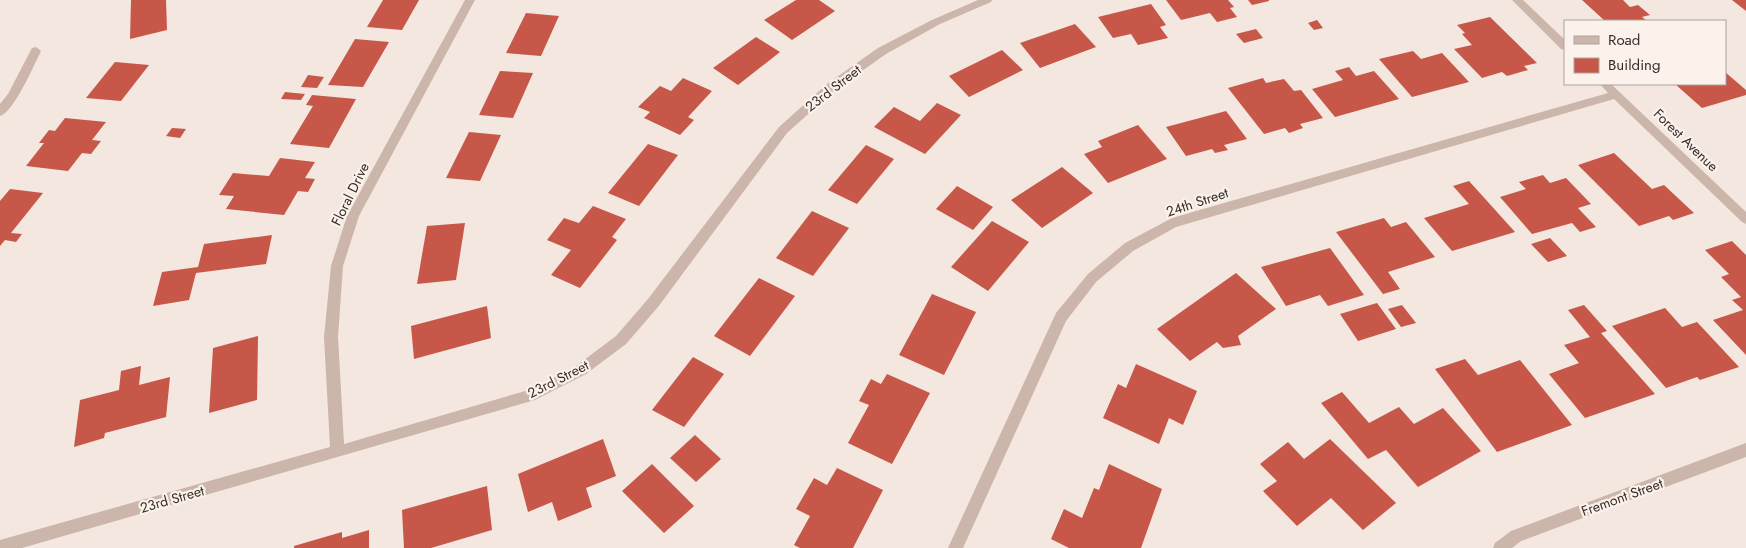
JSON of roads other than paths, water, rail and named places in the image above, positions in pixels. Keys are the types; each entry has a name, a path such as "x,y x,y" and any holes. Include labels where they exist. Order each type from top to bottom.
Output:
{"street":[{"name":"Floral Drive","path":"337,452 331,337 336,266 353,216 470,0"},
{"name":"23rd Street","path":"0,547 535,394 581,370 621,340 653,303 783,130 831,87 882,51 936,22 988,0"},
{"path":"1516,0 1564,45"},
{"path":"0,112 12,96 36,51"},
{"name":"Forest Avenue","path":"1606,85 1746,218"},
{"name":"24th Street","path":"954,548 1061,317 1092,278 1129,247 1172,224 1616,94"},
{"name":"Fremont Street","path":"1500,548 1516,536 1746,450"}]}
